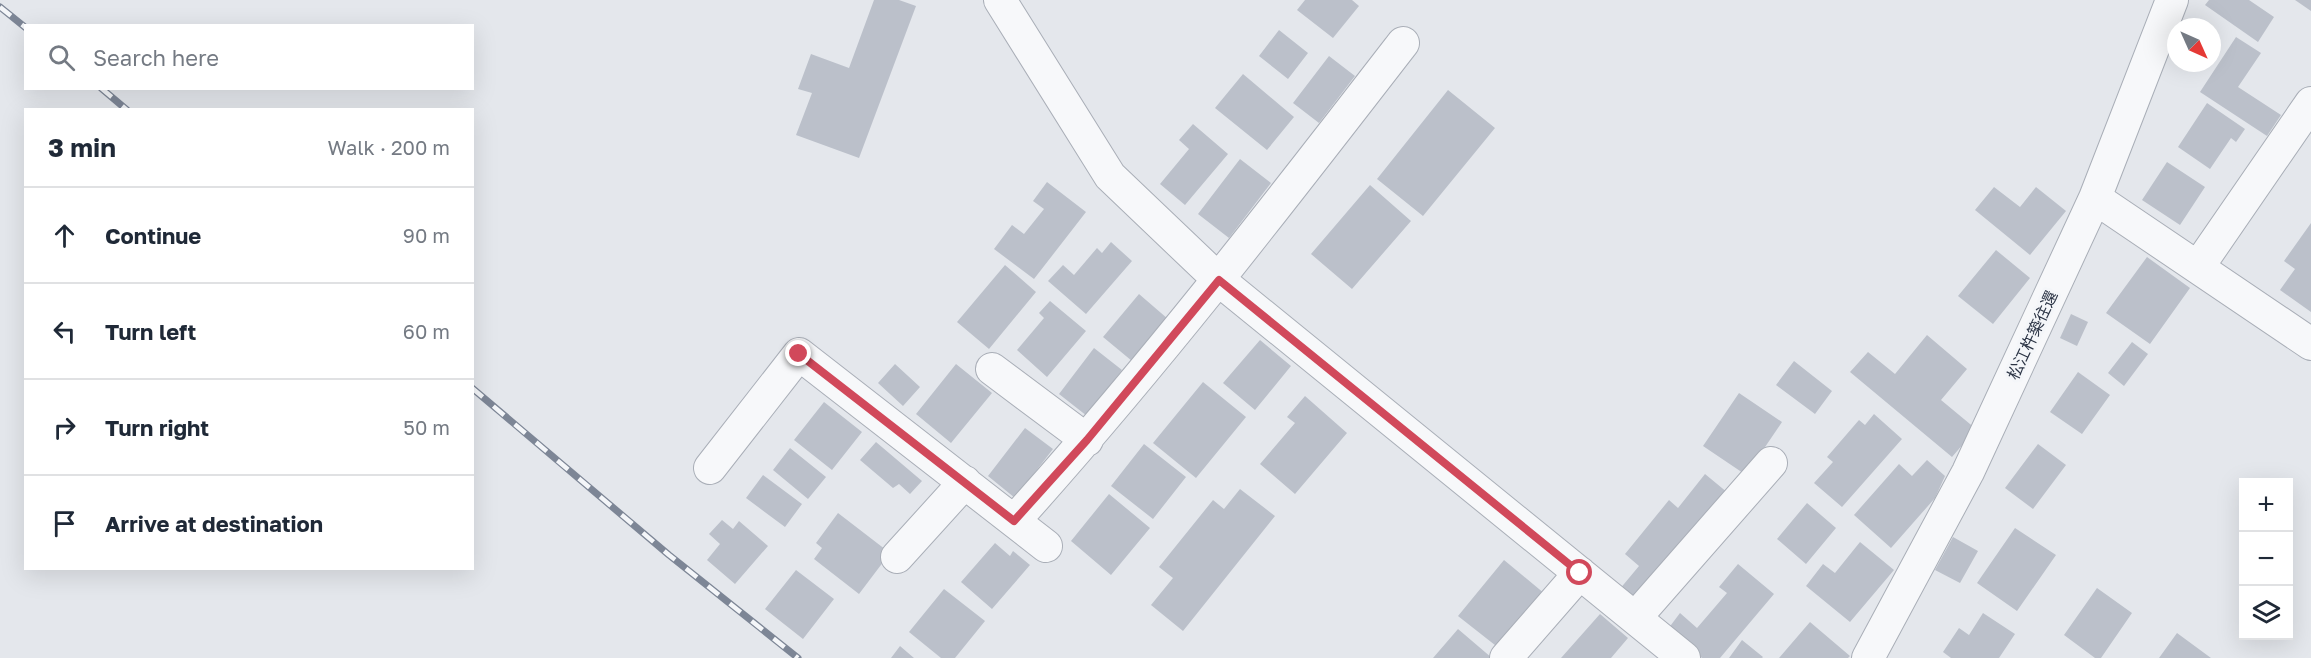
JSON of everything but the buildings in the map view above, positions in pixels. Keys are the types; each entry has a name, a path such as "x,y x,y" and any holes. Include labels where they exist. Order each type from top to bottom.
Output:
{"street":[{"path":"1000,0 1110,176 1219,280 1684,658"},
{"name":"松江杵築往還","path":"1868,658 1968,472 2095,198 2172,0"},
{"path":"1014,521 1087,440 1219,280 1402,43"},
{"path":"2198,267 2311,103"},
{"path":"2095,198 2311,344"},
{"path":"711,468 799,354 1046,546"},
{"path":"992,369 1087,440"},
{"path":"1635,618 1770,463"},
{"path":"897,558 965,482"},
{"path":"1506,658 1580,573"}],"railway":[{"path":"0,7 24,26"},
{"path":"103,90 125,108"},
{"path":"474,390 669,555 798,658"}],"route":[{"path":"799,354 1014,521 1087,440 1219,280 1580,573"}]}
